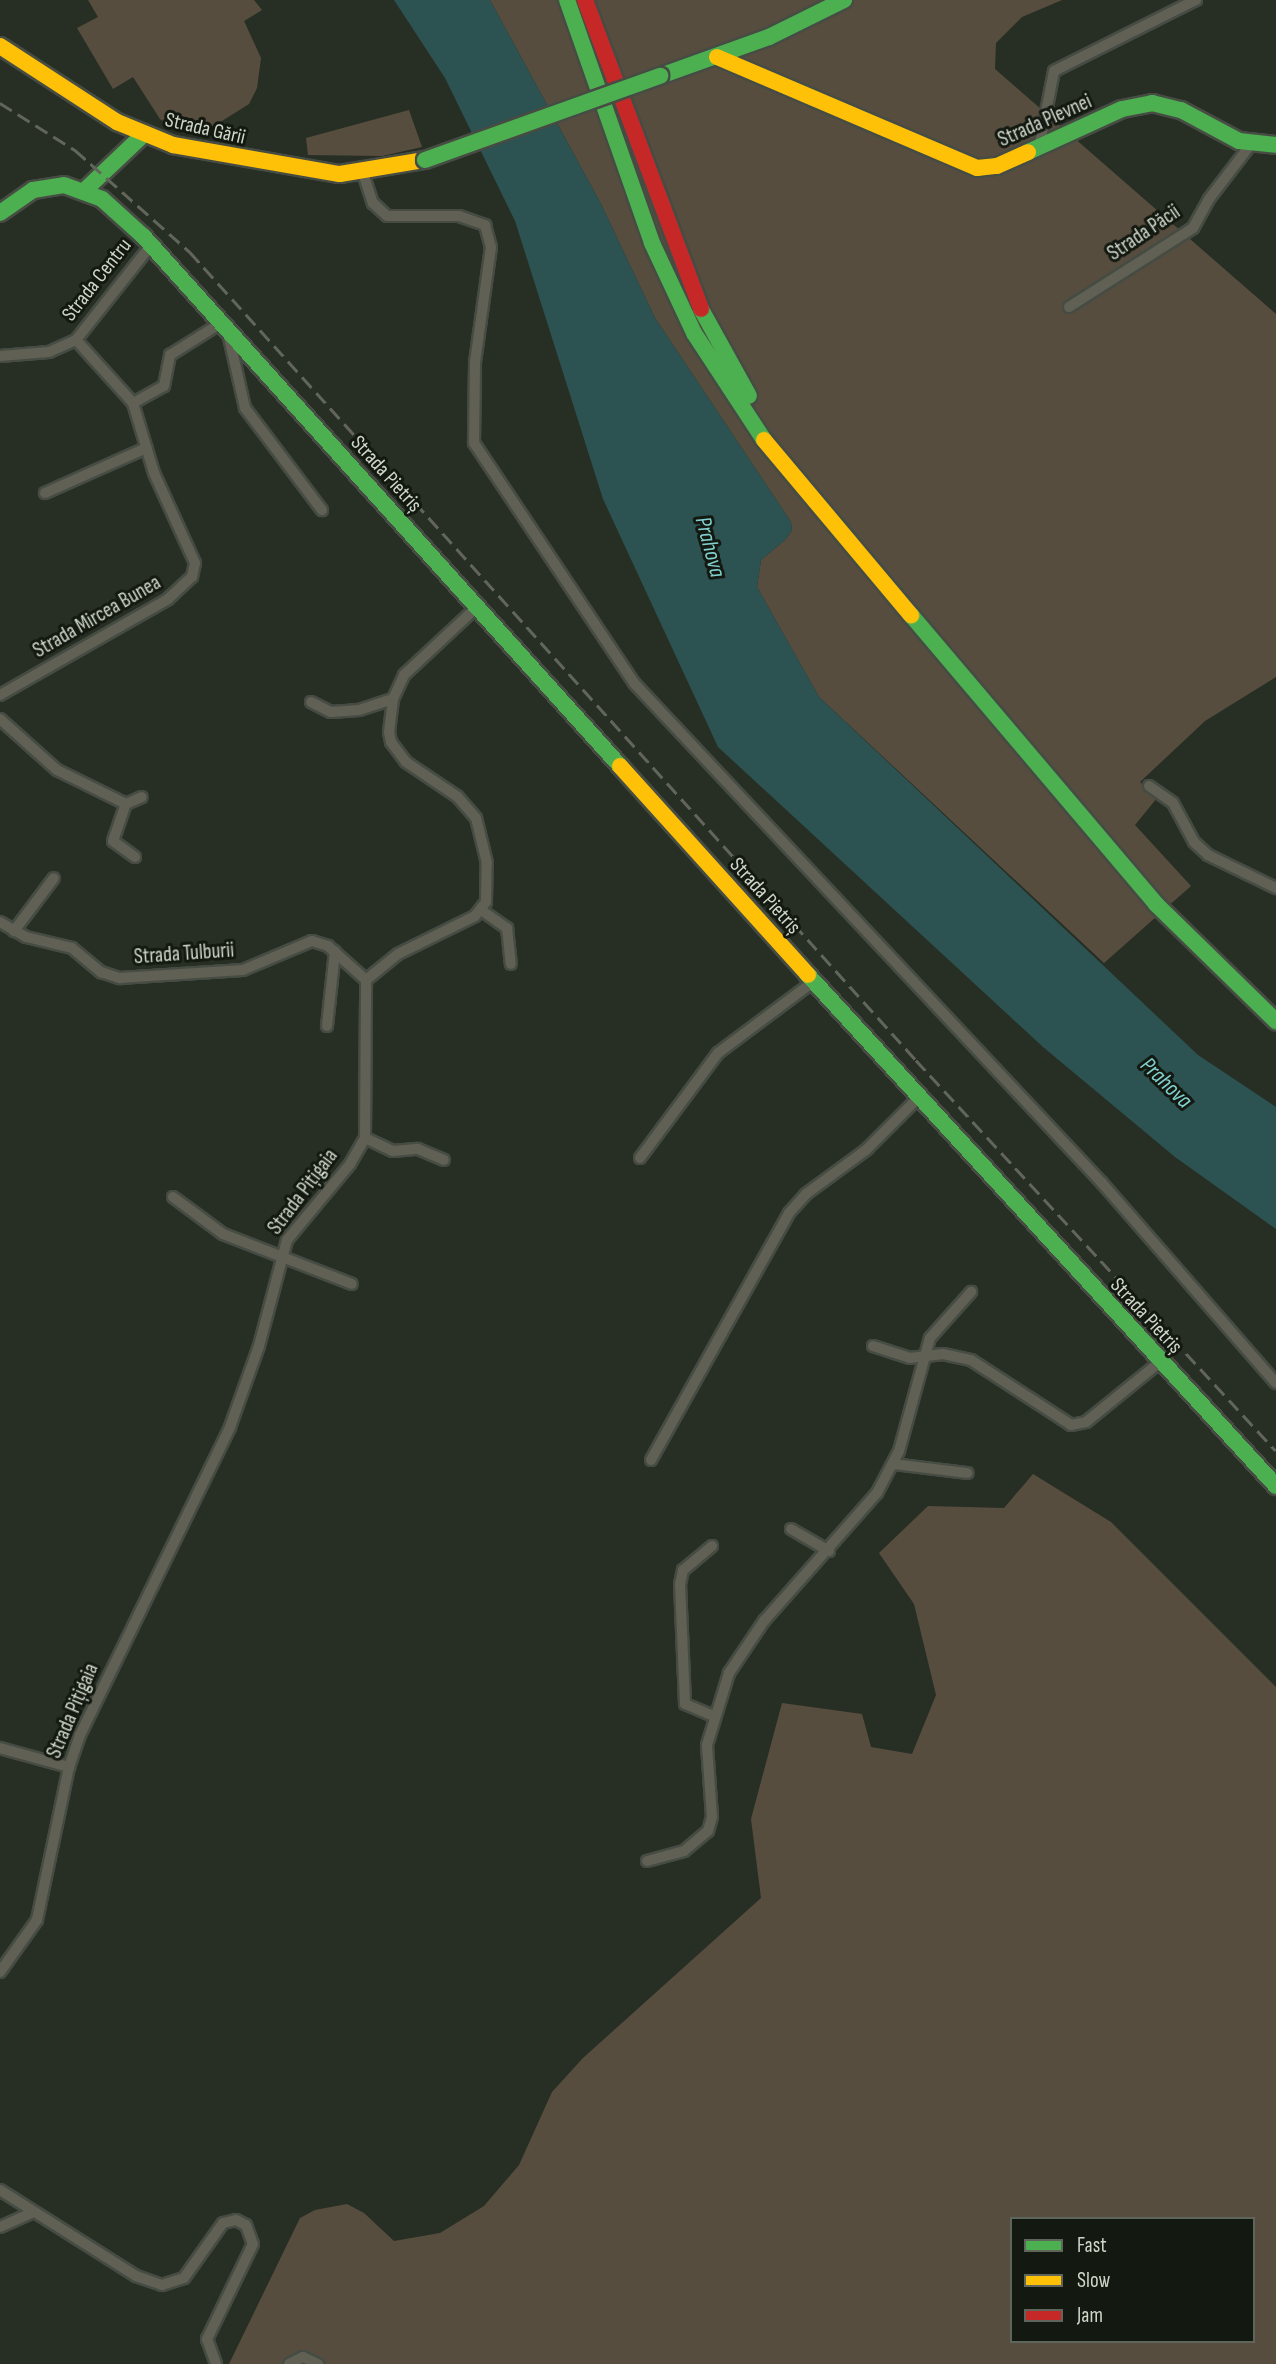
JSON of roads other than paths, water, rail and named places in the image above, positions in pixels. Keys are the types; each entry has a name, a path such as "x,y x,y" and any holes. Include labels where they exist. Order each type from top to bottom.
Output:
{"main road":[{"path":"567,0 652,243 694,333 734,401 1124,867 1210,961 1276,1021"},
{"path":"585,0 682,270 716,341 766,422 1163,896 1276,1006"},
{"name":"Strada Gării","path":"0,46 142,136 273,166 363,173 425,160 717,57 844,0"},
{"name":"Strada Plevnei","path":"717,57 967,166 987,168 1039,148 1122,109 1152,103 1181,110 1251,144 1276,145"},
{"path":"85,190 142,136"},
{"name":"Strada Centru","path":"0,213 42,187 85,190 116,210 224,327"},
{"name":"Strada Pietriș","path":"224,327 478,606 918,1098 1276,1486"}],"street":[{"path":"1039,148 1054,71 1196,0"},
{"name":"Strada Păcii","path":"1069,307 1193,228 1251,144"},
{"path":"363,173 373,203 387,216 459,215 485,225 491,247 475,363 474,443 634,683 1101,1183 1276,1383"},
{"name":"Strada Centru","path":"0,356 49,352 76,340 151,245"},
{"path":"133,403 164,386 170,355 224,327 245,408 322,510"},
{"name":"Strada Centru","path":"76,340 133,403"},
{"name":"Strada Mircea Bunea","path":"0,695 168,599 192,577 195,563 146,448 133,403"},
{"path":"45,493 146,448"},
{"path":"335,951 366,980 384,963 481,910 489,876 479,826 466,804 397,752 389,732 393,699 416,661 478,606"},
{"path":"311,702 331,712 359,710 393,699"},
{"path":"0,719 49,765 126,804"},
{"path":"1149,786 1173,803 1194,842 1208,855 1276,888"},
{"path":"135,857 113,841 126,804 142,797"},
{"path":"15,931 54,878"},
{"path":"481,910 507,928 510,964"},
{"name":"Strada Tulburii","path":"0,922 15,931 63,944 101,971 131,979 243,970 312,942 335,951"},
{"path":"327,1026 335,951"},
{"name":"Strada Pițigaia","path":"0,1972 37,1920 69,1767 89,1714 230,1427 259,1346 281,1255 299,1222 350,1164 365,1138 366,980"},
{"path":"640,1158 718,1053 813,982"},
{"path":"651,1460 789,1213 806,1194 866,1150 918,1098"},
{"path":"365,1138 393,1151 418,1149 444,1160"},
{"path":"173,1197 223,1234 352,1284"},
{"path":"647,1861 684,1852 708,1831 712,1817 706,1758 713,1716 743,1650 877,1493 893,1464 924,1355 938,1326 971,1292"},
{"path":"873,1346 910,1358 924,1355 971,1360 1071,1424 1086,1422 1160,1362"},
{"path":"893,1464 967,1473"},
{"path":"791,1529 829,1551"},
{"path":"712,1546 683,1570 680,1584 685,1703 713,1716"},
{"path":"0,1748 69,1767"},
{"path":"0,2190 32,2213 136,2276 162,2285 184,2278 223,2223 236,2220 246,2225 253,2244 207,2339 216,2364"},
{"path":"0,2227 32,2213"},
{"path":"289,2364 303,2357 318,2364"}],"water":[{"name":"Prahova","path":"394,0 490,0 601,204 655,318 791,522 792,530 786,539 761,560 757,587 819,697 1198,1055 1276,1107 1276,1229 1175,1157 1043,1047 718,747 603,499 515,221 445,78"}],"railway":[{"path":"0,103 75,150 190,252 916,1060 1276,1451"}]}
